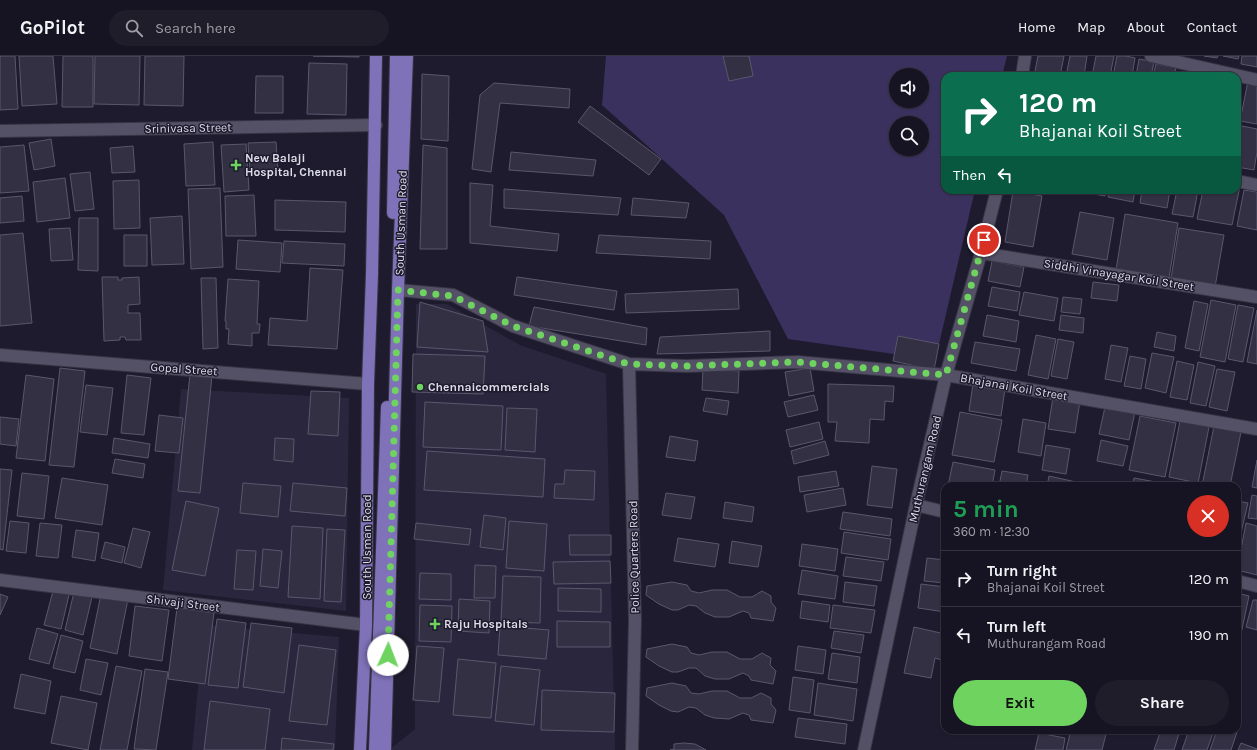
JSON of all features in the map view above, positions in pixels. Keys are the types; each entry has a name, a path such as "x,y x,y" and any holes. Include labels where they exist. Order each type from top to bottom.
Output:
{"main road":[{"name":"South Usman Road","path":"360,750 366,625 368,384 376,125 376,56"},
{"path":"375,750 393,204 396,56"},
{"name":"South Usman Road","path":"385,750 398,290 407,56"}],"street":[{"path":"1023,72 1025,56"},
{"path":"1150,56 1221,72"},
{"path":"1241,76 1257,80"},
{"name":"Srinivasa Street","path":"0,131 376,125"},
{"path":"1241,182 1257,185"},
{"name":"Muthurangam Road","path":"864,750 916,505 946,375 996,194"},
{"name":"Siddhi Vinayagar Koil Street","path":"981,252 1257,298"},
{"name":"Bhajanai Koil Street","path":"398,290 453,296 513,326 628,364 686,366 797,362 946,375 1257,429"},
{"name":"Gopal Street","path":"0,355 368,384"},
{"name":"Police Quarters Road","path":"628,364 635,620 632,750"},
{"path":"916,505 941,511"},
{"name":"Shivaji Street","path":"0,580 366,625"},
{"path":"1241,582 1257,586"}],"shaded area":[{"path":"606,56 1007,56 1003,72 941,72 941,194 974,194 939,344 898,336 894,354 788,339 724,215 602,105"},
{"path":"416,304 447,304 520,345 606,374 615,750 389,750 415,729"},
{"path":"181,389 349,398 346,611 163,590"},
{"path":"204,625 339,637 335,750 192,750"}],"building":[{"path":"0,56 15,56 18,109 0,110"},
{"path":"19,56 53,56 57,104 22,106"},
{"path":"63,56 93,56 93,107 62,107"},
{"path":"95,56 140,56 139,105 94,104"},
{"path":"145,56 184,56 183,106 144,105"},
{"path":"313,56 359,56 359,57"},
{"path":"723,56 749,56 753,76 729,81"},
{"path":"1038,56 1064,56 1061,72 1035,72"},
{"path":"1070,56 1087,56 1085,72 1067,72"},
{"path":"1096,56 1114,56 1111,72 1093,72"},
{"path":"1117,56 1135,58 1133,72 1114,72"},
{"path":"1204,56 1218,56 1217,58"},
{"path":"1223,56 1239,56 1238,59"},
{"path":"1242,56 1257,56 1257,67 1241,64"},
{"path":"1139,59 1154,62 1152,72 1137,72"},
{"path":"309,63 347,64 346,115 307,114"},
{"path":"1156,64 1176,68 1175,72 1154,72"},
{"path":"422,74 449,76 448,141 421,139"},
{"path":"256,76 283,76 283,113 255,113"},
{"path":"1248,81 1257,83 1257,124 1241,121"},
{"path":"494,83 570,89 569,108 500,103 491,172 472,169 480,95"},
{"path":"590,106 661,159 649,175 578,122"},
{"path":"1242,126 1257,129 1257,152 1254,170 1241,168"},
{"path":"51,139 55,166 34,170 29,143"},
{"path":"213,142 215,185 186,186 184,144"},
{"path":"276,142 278,170 250,171 248,143"},
{"path":"246,144 249,190 224,192 221,145"},
{"path":"24,145 29,191 0,193 0,147"},
{"path":"423,145 447,148 447,249 420,249"},
{"path":"133,146 135,172 112,173 110,148"},
{"path":"511,152 596,160 593,176 509,170"},
{"path":"90,172 94,209 75,211 70,174"},
{"path":"65,178 70,218 37,222 33,182"},
{"path":"139,180 140,228 114,229 113,181"},
{"path":"470,183 493,185 490,226 559,234 557,251 470,243"},
{"path":"220,188 223,267 191,269 188,189"},
{"path":"504,189 621,198 618,215 504,208"},
{"path":"1244,190 1257,192 1257,230 1237,226"},
{"path":"1013,194 1030,194 1042,196 1033,247 1005,242"},
{"path":"1094,194 1105,194 1105,196"},
{"path":"1108,194 1134,194 1133,202 1108,197"},
{"path":"1141,194 1169,194 1167,208 1140,203"},
{"path":"1176,194 1197,194 1193,217 1172,214"},
{"path":"1202,194 1238,194 1232,225 1197,219"},
{"path":"254,195 256,236 226,236 225,196"},
{"path":"22,196 24,221 0,223 0,198"},
{"path":"633,198 689,203 686,218 631,215"},
{"path":"275,200 346,202 345,232 275,230"},
{"path":"1080,212 1114,218 1107,260 1072,254"},
{"path":"1125,214 1178,223 1169,278 1116,270"},
{"path":"182,216 184,264 152,265 150,218"},
{"path":"79,218 98,218 98,271 78,270"},
{"path":"70,228 73,260 51,261 49,229"},
{"path":"1179,228 1224,235 1215,287 1171,279"},
{"path":"23,233 32,323 0,326 0,235"},
{"path":"124,235 147,235 147,266 124,266"},
{"path":"599,235 711,241 710,259 596,253"},
{"path":"238,240 282,243 280,272 236,269"},
{"path":"284,241 345,244 344,266 282,263"},
{"path":"992,261 1024,267 1020,287 988,281"},
{"path":"310,268 343,270 337,349 268,345 270,318 307,321"},
{"path":"102,277 118,277 118,280 122,280 122,278 139,277 140,304 128,305 128,313 140,313 141,340 126,340 125,337 120,337 120,340 104,341"},
{"path":"517,277 617,291 614,310 514,295"},
{"path":"201,278 216,278 218,348 203,349"},
{"path":"228,279 259,281 257,324 260,324 259,333 252,333 252,346 228,344 229,329 226,329 225,321"},
{"path":"1093,282 1119,285 1117,301 1091,298"},
{"path":"992,287 1020,292 1017,311 988,306"},
{"path":"738,289 739,309 626,313 625,294"},
{"path":"1024,292 1058,298 1054,321 1019,315"},
{"path":"1063,297 1082,299 1080,314 1061,312"},
{"path":"1211,300 1236,305 1225,362 1200,357"},
{"path":"1194,301 1208,304 1199,351 1185,348"},
{"path":"420,302 483,321 488,352 417,347"},
{"path":"1238,305 1254,308 1243,362 1228,359"},
{"path":"534,307 647,328 646,345 529,326"},
{"path":"1257,310 1257,364 1247,362"},
{"path":"987,315 1019,321 1016,342 983,336"},
{"path":"1061,315 1084,318 1083,333 1059,330"},
{"path":"770,331 770,351 657,354 660,337"},
{"path":"1157,332 1176,336 1174,351 1154,347"},
{"path":"1036,335 1056,339 1048,379 1028,375"},
{"path":"898,336 939,344 934,370 893,361"},
{"path":"1058,339 1074,342 1067,379 1051,376"},
{"path":"975,342 1020,349 1016,371 971,363"},
{"path":"1111,345 1128,348 1121,382 1105,379"},
{"path":"1152,353 1174,357 1166,393 1145,388"},
{"path":"413,354 485,356 483,394 412,392"},
{"path":"1130,356 1146,359 1141,389 1124,386"},
{"path":"1177,361 1194,365 1187,400 1170,397"},
{"path":"1198,362 1215,366 1206,406 1190,403"},
{"path":"60,368 85,371 74,467 49,465"},
{"path":"810,368 814,391 789,396 785,372"},
{"path":"703,369 739,371 738,393 702,390"},
{"path":"1217,369 1235,372 1227,411 1209,407"},
{"path":"190,374 212,376 200,493 178,491"},
{"path":"26,375 54,379 45,461 16,458"},
{"path":"127,375 151,378 144,435 121,433"},
{"path":"828,384 894,386 893,402 885,401 884,420 870,419 869,443 835,441 837,422 828,422"},
{"path":"973,384 1005,389 1001,416 969,411"},
{"path":"86,385 113,388 107,435 80,432"},
{"path":"311,391 340,392 338,436 308,434"},
{"path":"814,395 818,410 788,417 784,402"},
{"path":"1053,397 1080,401 1075,433 1048,429"},
{"path":"706,398 729,401 727,415 703,411"},
{"path":"425,402 503,406 501,450 423,447"},
{"path":"1105,407 1135,412 1129,440 1099,434"},
{"path":"507,408 537,409 535,452 505,450"},
{"path":"960,412 1002,420 994,462 952,455"},
{"path":"159,415 183,418 179,453 155,451"},
{"path":"1140,416 1176,423 1165,477 1129,470"},
{"path":"0,417 19,419 16,446 0,444"},
{"path":"1023,419 1046,423 1041,456 1018,452"},
{"path":"1180,421 1209,427 1198,482 1169,477"},
{"path":"819,422 823,439 790,447 786,430"},
{"path":"1214,426 1241,432 1231,482 1203,482"},
{"path":"670,436 698,441 695,461 666,457"},
{"path":"114,438 150,444 148,458 112,453"},
{"path":"275,438 294,439 293,462 274,460"},
{"path":"1101,440 1128,446 1123,466 1097,461"},
{"path":"825,441 829,455 794,464 791,451"},
{"path":"1046,445 1070,449 1066,474 1042,470"},
{"path":"427,451 545,459 543,497 424,490"},
{"path":"115,459 145,464 143,478 112,473"},
{"path":"1257,460 1257,488 1252,487"},
{"path":"953,462 995,470 993,482 949,482"},
{"path":"872,466 897,469 892,508 867,505"},
{"path":"0,469 12,470 3,550 0,549"},
{"path":"565,470 595,471 594,500 554,498 555,484 564,484"},
{"path":"836,471 839,486 800,492 798,477"},
{"path":"1002,471 1028,475 1027,482 1000,482"},
{"path":"22,473 49,476 44,519 17,516"},
{"path":"1049,476 1076,482 1048,482"},
{"path":"62,478 108,485 102,525 55,518"},
{"path":"1134,478 1156,482 1133,482"},
{"path":"243,483 281,486 278,517 240,513"},
{"path":"293,483 347,488 345,516 290,511"},
{"path":"843,488 846,505 807,512 804,495"},
{"path":"666,493 695,497 691,519 662,515"},
{"path":"1252,495 1257,496 1257,519 1248,518"},
{"path":"186,501 219,508 205,576 172,570"},
{"path":"725,502 754,507 752,522 723,518"},
{"path":"1241,502 1248,503 1241,533"},
{"path":"843,512 892,519 890,536 840,529"},
{"path":"484,515 506,518 503,550 480,547"},
{"path":"10,521 29,523 26,553 6,551"},
{"path":"509,521 547,524 544,571 506,568"},
{"path":"40,523 62,525 58,558 36,556"},
{"path":"416,523 471,529 469,545 414,539"},
{"path":"1246,523 1257,526 1257,575 1241,571 1241,549"},
{"path":"292,526 323,528 320,599 288,597"},
{"path":"133,528 150,532 141,568 124,563"},
{"path":"327,529 345,530 341,602 324,601"},
{"path":"76,530 99,533 95,561 72,557"},
{"path":"844,532 891,539 888,560 841,553"},
{"path":"569,535 611,535 611,555 570,555"},
{"path":"678,538 719,544 715,567 674,561"},
{"path":"732,541 762,546 758,567 729,563"},
{"path":"105,542 125,547 122,563 101,558"},
{"path":"802,544 838,549 835,571 799,566"},
{"path":"263,549 282,551 278,588 260,586"},
{"path":"237,550 256,551 253,590 234,589"},
{"path":"846,557 884,562 881,581 843,576"},
{"path":"927,558 941,560 941,583 924,581"},
{"path":"610,561 611,583 554,584 553,562"},
{"path":"475,565 496,566 495,598 474,598"},
{"path":"802,570 838,576 835,599 798,594"},
{"path":"420,573 451,574 451,600 419,599"},
{"path":"503,576 541,577 540,623 501,622"},
{"path":"672,582 687,585 691,591 699,593 712,590 727,590 740,597 752,597 762,591 771,596 771,602 776,608 773,621 751,618 749,613 743,611 729,617 715,617 705,613 696,606 689,605 678,610 672,610 659,604 646,595 647,586"},
{"path":"845,582 877,586 874,606 843,602"},
{"path":"921,584 941,586 941,611 918,608"},
{"path":"558,588 601,589 601,612 558,611"},
{"path":"53,591 69,595 61,629 44,625"},
{"path":"74,592 92,597 83,635 65,630"},
{"path":"0,594 8,597 0,615"},
{"path":"101,594 128,599 117,654 90,648"},
{"path":"1241,594 1249,596 1241,634"},
{"path":"459,599 490,601 489,633 458,631"},
{"path":"1253,600 1257,600 1257,630 1246,627"},
{"path":"802,601 830,605 828,622 800,618"},
{"path":"420,605 452,606 451,642 419,641"},
{"path":"833,605 875,610 871,633 830,628"},
{"path":"135,606 169,610 162,661 129,656"},
{"path":"177,608 214,613 205,684 168,679"},
{"path":"217,619 246,623 238,688 208,685"},
{"path":"557,621 610,622 610,647 557,647"},
{"path":"251,623 292,628 284,693 243,687"},
{"path":"500,626 549,630 546,659 498,655"},
{"path":"914,627 941,633 941,660 935,658 931,678 904,673"},
{"path":"37,628 58,634 49,664 29,659"},
{"path":"834,631 864,635 861,653 831,648"},
{"path":"61,635 83,641 75,673 53,668"},
{"path":"672,644 687,647 691,653 699,655 712,652 727,652 740,659 752,659 762,653 771,658 770,665 776,671 773,684 751,680 749,676 743,673 729,679 715,679 705,676 696,668 672,672 659,666 646,657 647,649"},
{"path":"299,645 336,650 327,725 289,721"},
{"path":"417,646 444,648 439,702 413,700"},
{"path":"798,646 826,650 823,674 795,670"},
{"path":"832,653 860,657 857,683 828,679"},
{"path":"86,659 108,663 101,695 80,690"},
{"path":"458,659 496,663 491,718 453,715"},
{"path":"116,666 142,671 127,750 100,750"},
{"path":"501,666 540,670 534,725 495,721"},
{"path":"145,669 168,672 156,750 134,749"},
{"path":"21,674 51,681 45,714 14,708"},
{"path":"793,677 814,680 810,713 789,710"},
{"path":"672,683 686,686 691,693 699,694 712,691 727,691 740,698 751,698 761,693 771,698 771,704 776,710 773,723 751,720 749,715 743,713 729,719 714,718 705,715 696,708 689,707 678,712 671,711 646,696 647,688"},
{"path":"818,683 857,689 853,721 814,715"},
{"path":"542,690 615,693 614,732 541,730"},
{"path":"61,696 97,703 88,750 51,743"},
{"path":"210,701 270,709 265,750 204,750"},
{"path":"798,718 847,724 845,744 795,737"},
{"path":"1039,734 1065,738 1063,750 1035,750"},
{"path":"1070,734 1106,734 1102,750 1066,750"},
{"path":"1160,734 1179,734 1174,750 1154,750"},
{"path":"1188,734 1213,734 1207,750 1182,750"},
{"path":"1216,734 1236,734 1231,750 1210,750"},
{"path":"282,738 334,744 333,750 281,750"},
{"path":"1241,743 1257,749 1257,750 1238,750"},
{"path":"674,744 695,744 706,750 670,750 674,749"}],"place":[{"name":"New Balaji Hospital, Chennai","path":"236,165"},
{"name":"Chennaicommercials","path":"420,387"},
{"name":"Raju Hospitals","path":"435,624"}],"route":[{"path":"388,655 398,290 453,296 513,326 628,364 686,366 797,362 946,375 984,240"}]}
